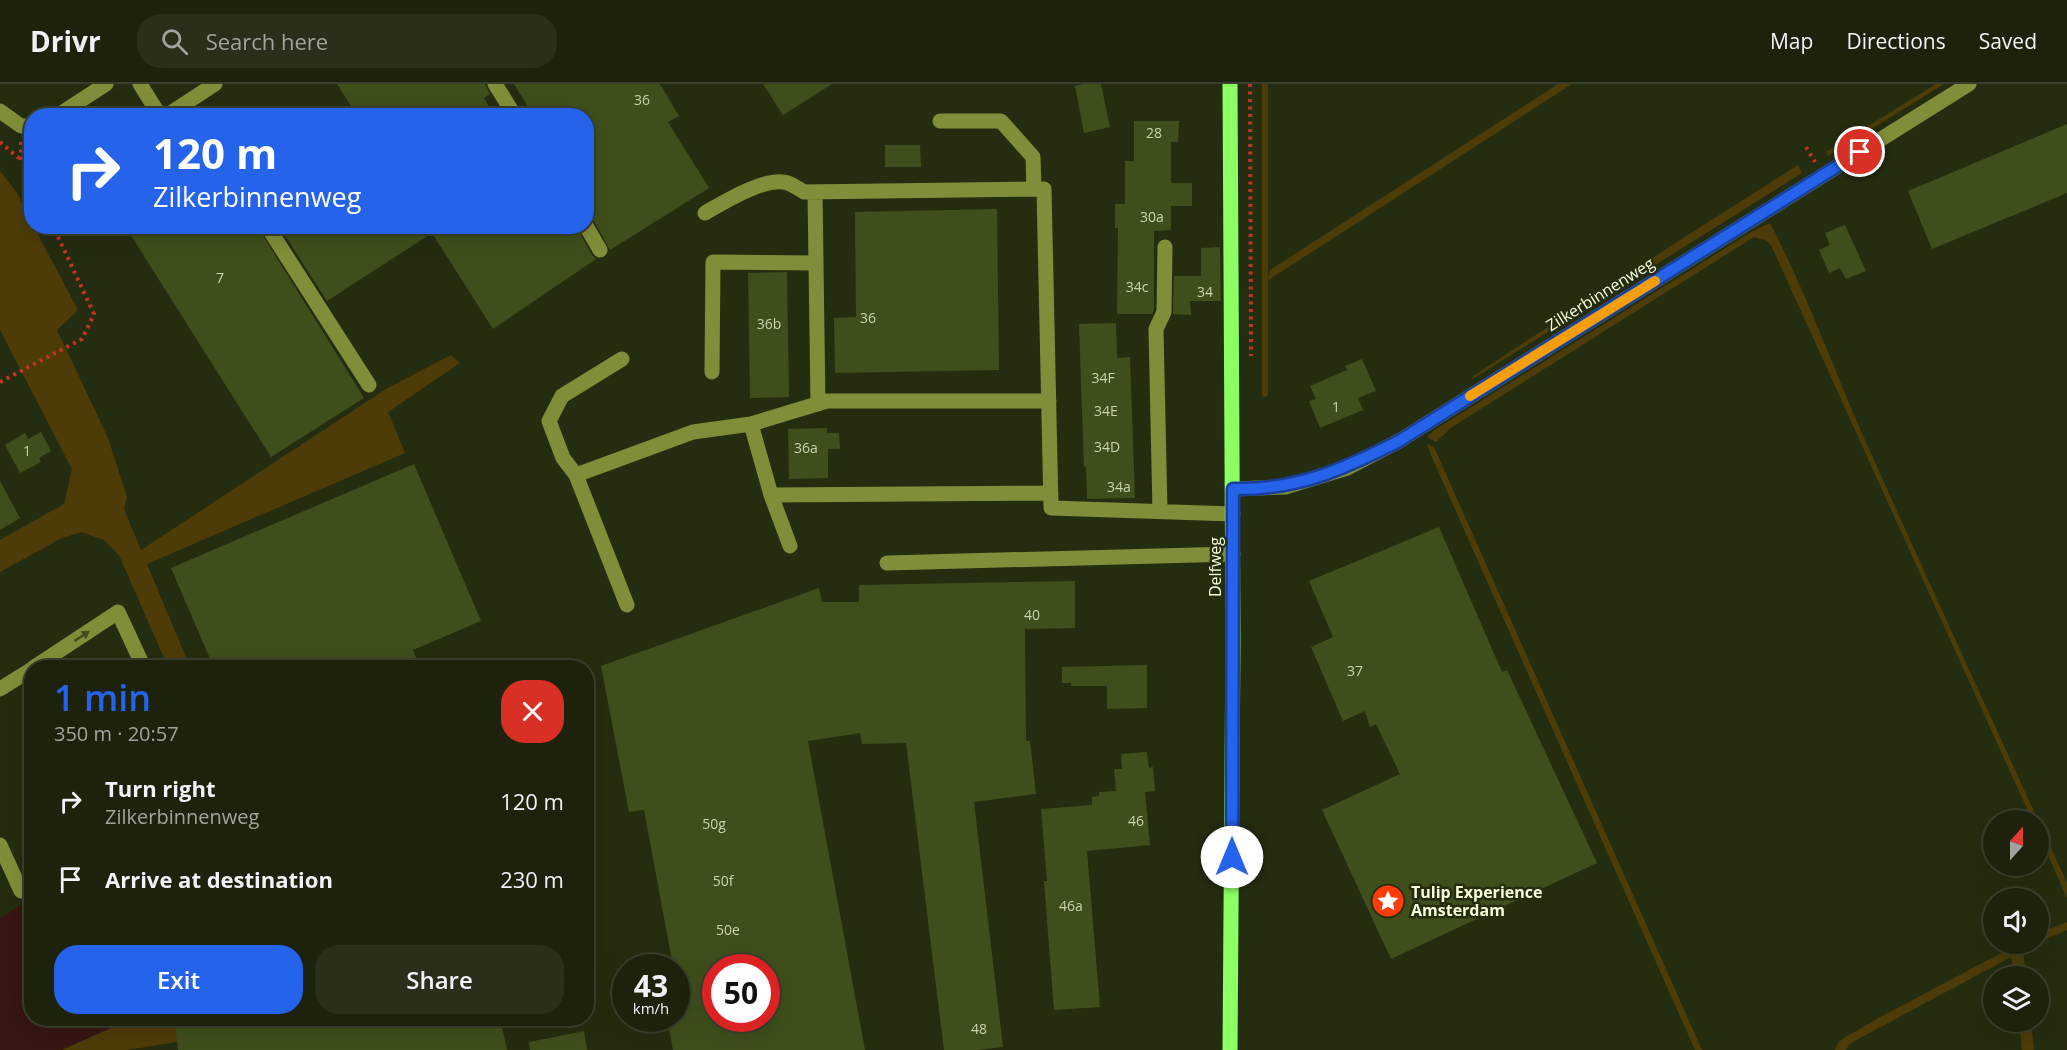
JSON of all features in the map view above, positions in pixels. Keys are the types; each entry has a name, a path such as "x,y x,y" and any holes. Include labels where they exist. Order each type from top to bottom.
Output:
{"main road":[{"name":"Delfweg","path":"1230,84 1233,489 1230,1050"}],"street":[{"path":"69,108 106,84"},
{"path":"140,84 155,108"},
{"path":"191,108 215,84"},
{"path":"495,84 510,108"},
{"name":"Zilkerbinnenweg","path":"1233,489 1285,487 1347,468 1399,441 1969,84"},
{"path":"0,111 24,125"},
{"path":"940,121 1001,121 1033,157 1034,189"},
{"path":"705,213 740,193 762,184 786,182 804,192 1044,189 1051,508 1233,513"},
{"path":"815,192 818,404"},
{"path":"272,234 369,385"},
{"path":"591,234 600,250"},
{"path":"1160,511 1156,329 1164,312 1165,247"},
{"path":"712,372 713,262 816,263"},
{"path":"622,359 562,396 549,421 563,458 576,475 627,605"},
{"path":"576,475 693,432 751,424 827,401 1049,400"},
{"path":"751,424 771,495 790,546"},
{"path":"771,495 1051,493"},
{"path":"887,563 1233,554"},
{"path":"44,660 118,612 140,660"},
{"path":"0,689 24,673"},
{"path":"0,845 21,891 24,889"}],"path":[{"path":"1250,84 1251,358"},
{"path":"21,160 24,140"},
{"path":"0,142 21,160 24,166"},
{"path":"1806,147 1809,153"},
{"path":"0,381 82,339 94,314 56,234"}],"shaded area":[{"path":"1558,84 1572,84 1267,281 1270,270"},
{"path":"1936,84 1944,84 1828,156 1826,152"},
{"path":"1798,165 1802,173 1473,379 1472,377 1669,247"},
{"path":"0,171 17,193 24,208 24,234 38,234 78,310 57,330 108,438 127,497 124,509 141,550 386,389 451,355 460,363 388,412 405,453 147,564 187,660 165,660 119,555 104,540 81,532 60,539 0,572 0,540 64,504 72,469 0,330"},
{"path":"1770,223 1783,248 1883,480 2033,810 2027,810 1771,245 1765,240 1754,237 1452,427 1436,442 1427,437 1433,431 1753,231"},
{"path":"1427,444 1434,447 1702,1050 1695,1050"},
{"path":"2049,843 2067,883 2067,898 2049,858"},
{"path":"24,903 24,1026 115,1026 62,1050 0,1050 0,918"},
{"path":"2067,922 2067,930 2049,938 2049,929"},
{"path":"1999,954 2023,954 2025,966 2012,966 2011,957 1994,966 1983,966 1983,972 1849,1044 1846,1050 1835,1050 1839,1041"},
{"path":"115,1026 206,1026 177,1042 127,1050 62,1050"},
{"path":"2020,1032 2032,1032 2034,1050 2022,1050"}],"building":[{"path":"337,84 485,84 490,94 484,98 490,108 352,108"},
{"path":"514,84 660,84 679,116 668,122 709,188 610,250 594,221 594,108 529,108"},
{"path":"763,84 832,84 783,115"},
{"path":"1101,84 1110,127 1084,133 1075,86"},
{"path":"1134,121 1179,121 1178,142 1171,142 1171,183 1192,183 1192,206 1171,206 1171,230 1154,231 1154,310 1152,314 1117,314 1118,228 1115,228 1115,204 1125,204 1125,161 1134,161"},
{"path":"2067,124 2067,193 1932,249 1908,191"},
{"path":"885,145 920,145 921,167 885,167"},
{"path":"997,209 999,370 835,373 834,318 856,317 855,212"},
{"path":"1845,225 1866,271 1846,279 1840,268 1829,273 1819,250 1830,245 1825,233"},
{"path":"130,234 262,234 364,398 271,457"},
{"path":"284,234 430,234 327,301"},
{"path":"433,234 580,234 596,259 493,329"},
{"path":"1220,247 1221,301 1190,301 1191,315 1173,314 1174,276 1201,276 1201,248"},
{"path":"787,272 789,397 750,398 748,273"},
{"path":"1116,323 1117,358 1130,357 1135,498 1087,499 1079,324"},
{"path":"1362,359 1376,391 1358,398 1363,410 1320,428 1309,401 1316,399 1310,386 1347,370 1345,366"},
{"path":"827,428 827,433 839,433 840,449 828,449 828,478 789,479 788,429"},
{"path":"41,432 51,451 39,458 41,462 20,473 5,445 25,433 28,439"},
{"path":"414,464 481,621 413,650 417,660 211,660 171,568"},
{"path":"0,481 20,518 0,530"},
{"path":"1439,527 1502,672 1507,670 1597,863 1391,959 1322,810 1400,774 1376,724 1370,727 1365,711 1343,721 1311,647 1333,637 1309,581"},
{"path":"1075,581 1075,628 1025,629 1026,741 1030,741 1036,794 974,802 1003,1047 944,1050 906,743 862,744 860,733 808,741 865,1050 673,1050 670,1032 690,1032 690,954 671,954 644,810 629,812 601,666 819,588 822,602 859,602 859,585"},
{"path":"1147,665 1147,708 1107,709 1107,686 1071,686 1071,683 1062,683 1062,667"},
{"path":"1147,752 1149,768 1153,767 1155,791 1145,792 1150,845 1087,851 1100,1007 1054,1010 1041,809 1092,805 1092,797 1099,796 1099,792 1116,791 1114,769 1122,769 1121,754"},
{"path":"175,1026 502,1026 507,1050 178,1050"},
{"path":"584,1031 587,1050 530,1050 529,1042"}],"waterway":[{"path":"1265,84 1265,394"}],"slow traffic":[{"path":"1470,396 1655,281"}],"place":[{"name":"Tulip Experience Amsterdam","path":"1388,901"}],"route":[{"path":"1232,857 1233,489 1285,487 1347,468 1399,441 1860,152"}]}
